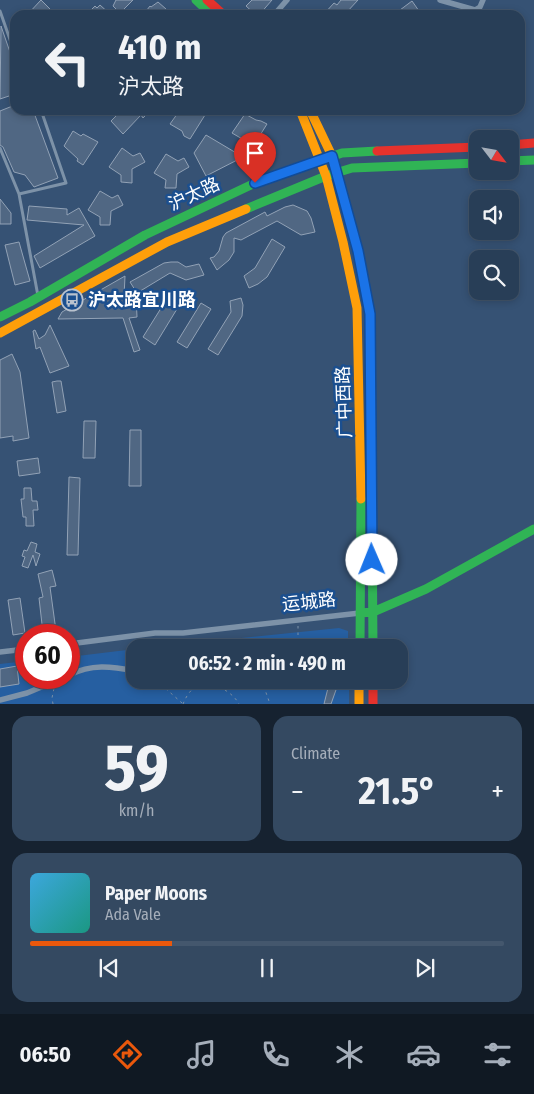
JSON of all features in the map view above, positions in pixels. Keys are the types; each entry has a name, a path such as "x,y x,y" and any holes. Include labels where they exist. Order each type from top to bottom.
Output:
{"main road":[{"path":"196,0 207,10"},
{"path":"207,0 218,10"},
{"name":"广中西路","path":"302,115 326,176 357,308 361,456 360,639"},
{"name":"广中西路","path":"312,115 332,156 337,172 358,251 370,314 373,639"},
{"path":"519,144 534,143"},
{"name":"沪太路","path":"0,317 146,235 255,183 342,153 469,147"},
{"path":"519,161 534,160"},
{"name":"沪太路","path":"0,333 168,242 337,172 352,168 469,163"},
{"name":"运城路","path":"360,612 373,612 426,589 534,529"},
{"path":"359,689 359,704"},
{"path":"373,689 374,704"}],"street":[{"path":"278,10 287,0"},
{"path":"440,0 475,10 480,7 483,0"},
{"name":"运城路","path":"80,643 360,612"},
{"path":"0,652 15,650"},
{"path":"80,670 95,667 126,670"},
{"path":"0,700 27,694 38,689"}],"lane":[{"path":"0,11 10,40"},
{"path":"19,194 66,183 42,115"},
{"path":"0,148 19,194 38,297"}],"path":[{"path":"298,620 298,639"},
{"path":"166,689 183,704 187,695 198,686 209,685 226,690 233,695 239,704"},
{"path":"49,704 53,703 55,689"},
{"path":"266,689 270,704"}],"shaded area":[{"path":"339,628 348,631 348,639 231,639"},
{"path":"126,650 126,689 349,689 349,704 0,704 0,664 15,662 15,689 80,689 80,656"}],"building":[{"path":"41,0 51,10 32,10"},
{"path":"116,0 133,0 123,10 117,10 113,6"},
{"path":"252,0 272,0 263,10 250,10 246,6"},
{"path":"341,0 358,0 349,10 328,10 334,3 337,5"},
{"path":"412,1 418,10 400,10"},
{"path":"158,2 166,9 147,10"},
{"path":"100,5 106,10 91,10 95,6 97,8"},
{"path":"1,26 10,52 10,96 0,99"},
{"path":"10,107 10,115 35,115 58,178 34,187 25,175 14,172 3,147 0,145 0,111"},
{"path":"117,115 141,115 123,134 111,121"},
{"path":"176,115 205,115 190,139 184,136 182,131 170,124"},
{"path":"244,115 267,124 252,148 246,145 244,140 232,133"},
{"path":"73,131 98,142 83,165 64,146"},
{"path":"206,135 243,157 206,176 194,153"},
{"path":"122,148 133,156 140,153 145,162 132,169 132,183 121,182 121,175 109,167"},
{"path":"166,154 178,161 184,158 189,167 177,174 176,188 165,188 166,180 154,173"},
{"path":"100,191 112,198 118,195 123,205 111,211 110,225 100,225 100,217 88,210"},
{"path":"0,199 11,213 11,224 0,224"},
{"path":"293,205 307,211 315,232 301,235 277,221 241,240 234,238 234,252 229,260 217,270 210,258 214,257 219,251 226,233 265,212 267,216"},
{"path":"29,206 67,209 67,215 79,208 95,236 40,268 34,256 84,225 27,220"},
{"path":"272,239 285,247 267,277 249,288 244,276 255,268"},
{"path":"19,242 30,281 15,285 5,245"},
{"path":"178,262 186,267 199,264 204,275 186,280 170,273 137,293 130,282 164,263"},
{"path":"125,276 124,297 136,296 137,317 129,318 140,350 134,352 123,318 58,319 62,312"},
{"path":"168,297 180,304 155,345 143,337"},
{"path":"241,298 243,305 242,316 218,355 208,349 231,312 230,301"},
{"path":"201,303 211,309 187,348 177,342"},
{"path":"50,325 69,366 50,373 40,347 36,349 33,331 35,330 39,339 45,335"},
{"path":"12,354 20,372 29,438 13,441 13,436 0,438 0,360"},
{"path":"61,381 66,411 57,413 52,382"},
{"path":"84,421 96,421 95,458 83,458"},
{"path":"130,430 141,430 141,486 129,486"},
{"path":"38,458 40,473 19,476 17,461"},
{"path":"69,477 80,478 78,555 67,555"},
{"path":"24,488 31,488 32,501 37,501 38,510 33,510 34,526 26,526 26,517 23,517 21,499 24,499"},
{"path":"31,542 37,544 35,552 40,554 36,566 33,555 28,568 22,566 25,557 22,556 24,550 27,551"},
{"path":"52,570 56,586 50,587 55,624 42,624 39,598 43,597 38,574"},
{"path":"20,598 24,624 15,624 15,635 13,635 8,600"},
{"path":"15,666 15,685 0,687 0,669"},
{"path":"328,689 336,689 331,704 324,704"}],"traffic: fast":[{"path":"196,0 207,10"},
{"path":"0,317 30,302 145,235 255,183 342,153 377,151"},
{"path":"519,161 534,160"},
{"path":"246,209 326,176 352,168 469,163"},
{"path":"371,378 373,639"},
{"path":"360,639 361,499"},
{"path":"360,613 373,612 426,589 534,529"}],"traffic: slow":[{"path":"302,115 326,176 357,308 361,499"},
{"path":"312,115 332,156 358,251 370,315 371,378"},
{"path":"0,333 167,242 246,209"},
{"path":"359,689 359,704"}],"traffic: jam":[{"path":"207,0 218,10"},
{"path":"519,144 534,143"},
{"path":"377,151 469,147"},
{"path":"373,689 373,704"}],"place":[{"name":"沪太路宜川路","path":"72,300"}],"route":[{"path":"255,183 332,156 358,251 370,314 372,560"}]}
